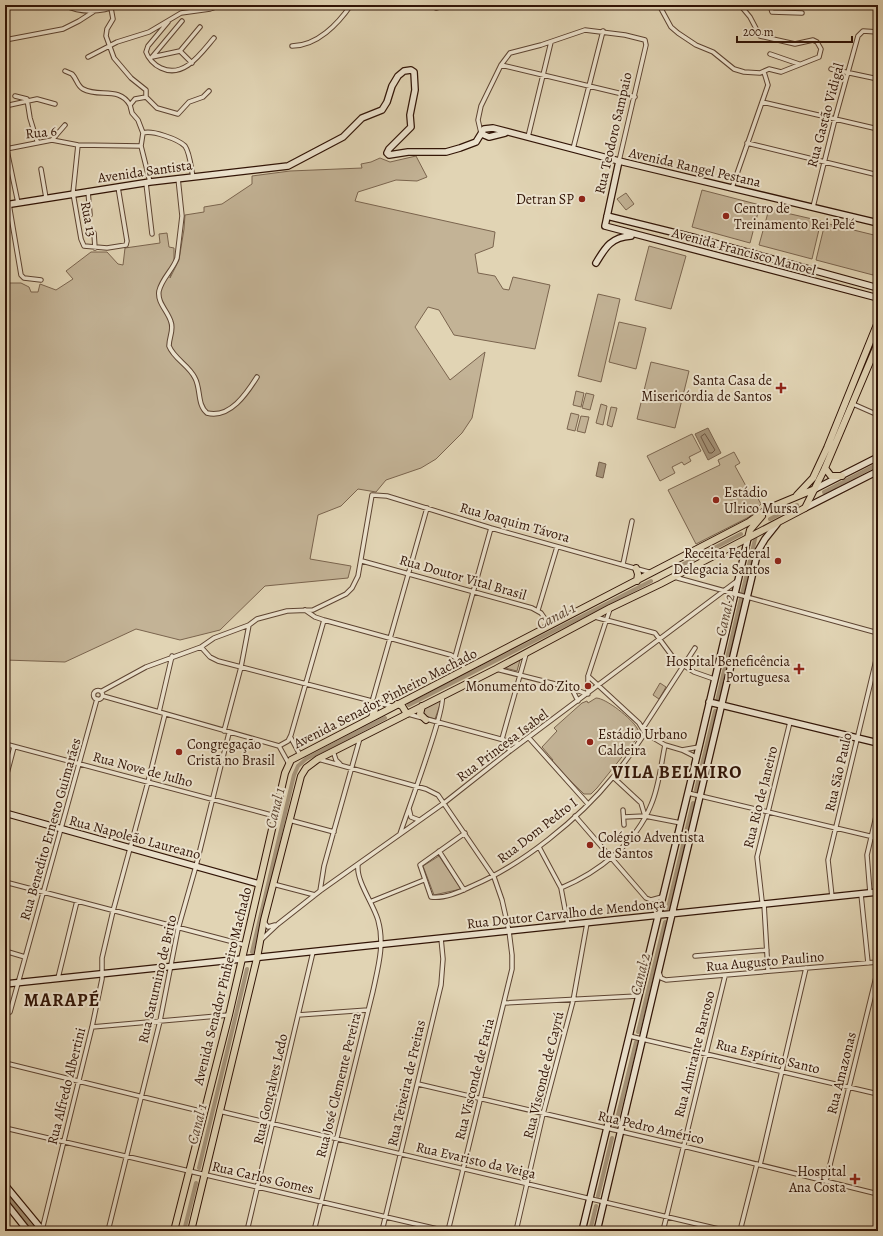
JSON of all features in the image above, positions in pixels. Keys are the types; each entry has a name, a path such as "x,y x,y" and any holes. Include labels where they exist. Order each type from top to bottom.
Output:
{"main road":[{"path":"802,510 803,501 795,498 813,478 827,448 878,322"},
{"path":"802,510 818,488 878,343"},
{"path":"825,468 831,476 842,476"},
{"name":"Avenida Senador Pinheiro Machado","path":"174,1231 191,1171 288,764 300,755 392,706 465,670 749,522 767,509 818,488"},
{"path":"748,538 750,530 767,513 777,506"},
{"name":"Avenida Senador Pinheiro Machado","path":"191,1231 203,1174 257,958 264,920 303,771 318,759 496,669 610,608 674,577 802,510"},
{"path":"767,513 764,520 766,524 771,526"},
{"path":"666,566 674,577"},
{"path":"636,568 638,574 637,581"},
{"path":"652,573 660,584"},
{"path":"372,717 375,709 374,703"},
{"path":"399,718 394,718 392,706 402,706 407,714"},
{"path":"422,706 420,713 426,720"}],"street":[{"path":"64,5 80,10 96,10 111,8 118,5"},
{"path":"88,57 110,47 117,42 149,32 182,13 210,9 222,5"},
{"path":"292,46 306,44 322,35 340,21 351,5"},
{"path":"436,8 446,5"},
{"path":"659,5 671,26 696,45 713,52 734,69 744,72 764,72 769,69 781,72 819,57 821,49 817,42 813,40 795,44 760,36 750,17 740,5"},
{"path":"770,5 772,12 802,13"},
{"path":"111,8 113,19 107,29 107,40 115,60 131,78 146,90 146,97 157,108 178,114 189,102 203,97 209,91"},
{"path":"5,40 63,29 96,10"},
{"path":"169,20 146,49 147,55 162,68 172,71 181,69 192,63 214,38"},
{"path":"151,58 182,21"},
{"path":"151,58 180,51 200,27"},
{"path":"506,132 488,137 482,134 478,120 481,106 501,65 510,53 551,42 578,32 603,31 573,149"},
{"name":"Rua Teodoro Sampaio","path":"603,31 642,38 645,40 646,45 606,221"},
{"name":"Rua Gastão Vidigal","path":"813,207 858,36 863,31 878,32"},
{"path":"528,137 551,42"},
{"path":"180,51 192,63"},
{"path":"770,54 799,64"},
{"path":"501,65 635,97"},
{"path":"831,69 878,79"},
{"name":"Avenida Santista","path":"7,204 148,182 288,166 343,137 362,118 382,110 394,80 408,70 413,71 414,75 414,98 410,115 411,127 404,136 389,149 388,154 414,151 446,152 476,142 482,134"},
{"path":"65,71 72,74 77,83 85,90 120,95 125,98 130,105 132,113 140,124 143,133 141,146 148,182 152,234"},
{"path":"732,188 768,85 764,72"},
{"path":"15,96 26,99 28,102 30,118 38,141"},
{"path":"130,105 135,99 146,97"},
{"path":"5,106 37,99 55,104"},
{"path":"762,102 878,128"},
{"path":"52,140 65,125"},
{"name":"Avenida Rangel Pestana","path":"482,134 488,128 506,132 619,161 878,223"},
{"path":"143,133 156,133 182,144 188,152 193,177"},
{"name":"Rua 6","path":"6,149 38,141 52,140 78,145 141,146"},
{"path":"5,141 18,203"},
{"path":"747,144 878,175"},
{"name":"Rua 13","path":"78,145 73,193 83,245 95,248 123,247 126,245 118,187"},
{"path":"41,169 46,198"},
{"path":"178,178 182,216 177,258 162,282 159,292 160,300 171,320 172,327 169,346 192,371 196,380 201,406 207,413 222,413 237,403 245,395 257,377"},
{"path":"88,191 90,215"},
{"path":"7,204 21,274 24,278 41,280"},
{"name":"Avenida Francisco Manoel","path":"606,221 636,235 878,298"},
{"name":"Avenida Francisco Manoel","path":"606,221 696,238 878,288"},
{"path":"94,233 95,248"},
{"path":"596,263 606,247 613,240 622,236 636,235"},
{"path":"813,281 816,272"},
{"path":"853,404 878,415"},
{"name":"Avenida Senador Pinheiro Machado","path":"818,488 878,457"},
{"name":"Avenida Senador Pinheiro Machado","path":"802,510 878,471"},
{"path":"818,488 824,499"},
{"name":"Rua Joaquim Távora","path":"362,561 372,495 387,496 491,528 652,573"},
{"path":"374,703 390,638 410,574 427,508"},
{"path":"623,564 632,521"},
{"path":"596,1231 701,796 746,597 758,551 764,539 778,522"},
{"path":"455,656 491,528"},
{"path":"582,1231 662,897 700,747 714,679 736,594 737,581 748,538"},
{"path":"538,610 557,547"},
{"path":"288,764 279,746 103,696 97,699 94,696 94,693 98,690 102,691 132,673 172,656 200,647 214,638 249,625 257,619 287,611 313,610 346,594 355,583 362,561"},
{"name":"Rua Doutor Vital Brasil","path":"362,561 538,610 550,626"},
{"path":"674,577 878,633"},
{"name":"Rua Princesa Isabel","path":"260,940 320,891 444,803 519,744 660,641 737,581"},
{"path":"496,669 571,688 587,694 588,676 610,608"},
{"path":"304,610 315,617 324,620 455,656 465,670"},
{"path":"595,616 652,632 657,635 675,660 703,677 714,679"},
{"path":"279,746 290,738 324,620"},
{"path":"224,731 241,667 249,625"},
{"path":"200,647 210,657 241,667 374,703 392,706"},
{"path":"643,728 695,648"},
{"name":"Rua São Paulo","path":"832,897 828,860 878,652"},
{"path":"503,740 526,653"},
{"path":"159,712 172,656"},
{"path":"588,676 643,728 645,733 665,745 682,750 694,756 696,762"},
{"path":"571,688 578,701"},
{"path":"102,691 103,696"},
{"path":"400,834 438,723 444,702 442,696"},
{"name":"Rua Benedito Ernesto Guimarães","path":"10,1012 97,699"},
{"path":"709,702 878,744"},
{"path":"374,703 392,706"},
{"name":"Rua Alfredo Albertini","path":"42,1230 92,1027 102,979 102,958 113,911 131,848 165,714"},
{"path":"407,714 519,744"},
{"name":"Rua Rio de Janeiro","path":"768,972 764,904 762,901 757,857 767,811 790,722"},
{"name":"Rua Saturnino de Brito","path":"108,1231 160,1021 178,928 196,866 229,733"},
{"name":"Rua Dom Pedro I","path":"424,880 430,895 434,897 464,890 494,877 539,846 588,804 614,777 645,733"},
{"path":"290,738 300,755"},
{"path":"320,891 322,872 360,738"},
{"path":"528,738 588,804"},
{"path":"503,740 508,745 510,751"},
{"name":"Rua Nove de Julho","path":"5,744 275,816"},
{"path":"561,888 595,870 636,835 652,805 665,745"},
{"path":"5,781 14,747"},
{"path":"682,750 700,747"},
{"path":"334,751 336,760 341,764"},
{"name":"Rua Visconde de Faria","path":"318,759 341,764 435,793 444,803 494,877 502,900 509,931 512,962 504,1003 481,1099 447,1231"},
{"path":"614,777 641,803 645,816"},
{"path":"688,793 878,838"},
{"path":"409,806 411,817 419,820"},
{"path":"870,893 867,855 870,836 878,808"},
{"path":"624,810 624,825"},
{"name":"Rua Napoleão Laureano","path":"5,813 259,884"},
{"path":"575,816 646,898 651,900 662,897"},
{"path":"624,817 645,816 681,823"},
{"path":"290,820 334,832"},
{"path":"372,901 424,880 420,865 465,833"},
{"path":"539,846 561,888 568,925"},
{"path":"439,852 464,890"},
{"path":"358,865 357,874 372,901 378,921 382,944"},
{"path":"348,872 357,874"},
{"path":"5,882 245,945"},
{"path":"273,884 315,895"},
{"name":"Rua Doutor Carvalho de Mendonça","path":"241,960 878,892"},
{"path":"861,894 868,963"},
{"path":"58,978 77,901"},
{"path":"264,920 268,927 278,924"},
{"name":"Rua Visconde de Cayrú","path":"516,1231 543,1114 573,1001 587,923"},
{"name":"Rua Teixeira de Freitas","path":"382,1231 418,1084 443,972 441,938"},
{"name":"Rua José Clemente Pereira","path":"314,1231 368,1010 382,944"},
{"path":"695,956 766,950"},
{"path":"5,951 25,957"},
{"name":"Rua Gonçalves Ledo","path":"247,1231 313,952"},
{"path":"5,984 170,966 241,960"},
{"name":"Rua Augusto Paulino","path":"659,971 660,977 666,980 878,962"},
{"path":"740,1231 782,1071 806,968"},
{"name":"Rua Amazonas","path":"826,1181 878,969"},
{"name":"Rua Almirante Barroso","path":"663,1231 725,976"},
{"path":"504,1003 573,1001 638,996"},
{"path":"298,1015 368,1010"},
{"path":"92,1027 228,1015"},
{"name":"Rua Espírito Santo","path":"629,1036 878,1094"},
{"path":"5,1063 204,1112"},
{"name":"Rua Pedro Américo","path":"418,1084 683,1146 878,1194"},
{"name":"Rua Evaristo da Veiga","path":"219,1111 727,1231"},
{"name":"Rua Carlos Gomes","path":"5,1128 447,1231"},
{"path":"5,1185 42,1230 50,1231"},
{"path":"5,1202 28,1231"}],"shaded area":[{"path":"416,156 427,177 417,181 396,180 358,192 355,201 495,232 493,247 475,254 478,273 495,276 503,289 509,290 513,277 550,285 535,349 454,335 439,310 428,307 415,327 450,380 485,352 472,418 462,433 436,459 421,468 386,480 376,492 358,489 341,506 318,515 310,559 351,566 348,578 265,586 220,630 180,640 136,629 65,662 5,660 5,283 21,283 29,287 31,292 38,292 40,284 56,290 73,279 66,271 91,252 107,252 118,264 123,265 125,248 160,243 159,234 167,233 169,247 174,248 174,263 170,278 179,260 185,215 204,212 204,207 222,204 252,184 252,176 290,171 362,168 361,164 380,158 390,162"},
{"name":"Centro de Treinamento Rei Pelé","path":"702,190 760,205 750,243 692,227"},
{"path":"626,193 634,204 626,210 617,199"},
{"name":"Centro de Treinamento Rei Pelé","path":"769,209 821,221 812,259 759,245"},
{"name":"Centro de Treinamento Rei Pelé","path":"825,223 878,236 878,257 873,275 816,260"},
{"path":"649,246 686,256 671,309 635,300"},
{"path":"598,294 620,299 601,382 578,376"},
{"path":"619,322 646,328 636,369 609,362"},
{"path":"651,362 689,371 675,428 637,419"},
{"path":"576,391 584,393 581,407 573,405"},
{"path":"586,393 594,395 590,410 582,408"},
{"path":"601,404 607,406 603,425 596,423"},
{"path":"611,407 617,408 612,427 607,425"},
{"path":"571,413 579,415 575,431 567,429"},
{"path":"581,416 589,417 585,433 577,431"},
{"path":"692,434 701,451 689,457 691,461 684,465 682,462 672,467 675,473 660,481 647,456"},
{"name":"Estádio Ulrico Mursa","path":"734,452 740,463 735,466 752,497 756,495 761,504 749,517 696,544 668,490 720,465 718,460"},
{"path":"520,660 517,671 505,668"},
{"path":"660,683 666,687 659,699 653,695"},
{"name":"Estádio Urbano Caldeira","path":"596,698 606,701 624,715 637,728 639,735 597,788 591,794 584,794 551,762 553,760 542,747 557,731 554,728 582,703 587,701 588,703"},
{"path":"442,699 435,719 425,716 423,712 425,707"},
{"path":"439,856 461,889 434,895 423,866"}],"water":[{"path":"708,428 721,453 708,460 695,434"},
{"path":"599,462 606,464 603,478 596,476"}],"waterway":[{"name":"Canal 1","path":"824,492 878,464"},
{"name":"Canal 1","path":"770,519 797,505"},
{"name":"Canal 1","path":"676,568 741,534"},
{"name":"Canal 2","path":"717,701 756,535"},
{"name":"Canal 1","path":"409,705 651,581"},
{"name":"Canal 2","path":"696,790 715,711"},
{"name":"Canal 1","path":"252,952 294,775 298,766 306,759 385,718"},
{"name":"Canal 2","path":"668,908 693,803"},
{"name":"Canal 2","path":"638,1032 665,922"},
{"name":"Canal 1","path":"199,1168 247,969"},
{"name":"Canal 2","path":"615,1127 636,1042"},
{"name":"Canal 2","path":"598,1196 612,1138"},
{"name":"Canal 1","path":"184,1231 196,1183"},
{"path":"5,1194 35,1231"},
{"name":"Canal 2","path":"590,1231 596,1206"}],"place":[{"name":"Detran SP","path":"582,199"},
{"name":"Centro de Treinamento Rei Pelé","path":"726,216"},
{"name":"Santa Casa de Misericórdia de Santos","path":"781,388"},
{"name":"Estádio Ulrico Mursa","path":"716,500"},
{"name":"Receita Federal Delegacia Santos","path":"778,561"},
{"name":"Hospital Beneficência Portuguesa","path":"799,669"},
{"name":"Monumento do Zito","path":"588,686"},
{"name":"Estádio Urbano Caldeira","path":"590,742"},
{"name":"Congregação Cristã no Brasil","path":"179,752"},
{"name":"Colégio Adventista de Santos","path":"590,845"},
{"name":"Hospital Ana Costa","path":"855,1179"}],"district":[{"name":"VILA BELMIRO","path":"677,772"},
{"name":"MARAPÉ","path":"62,1000"}]}
